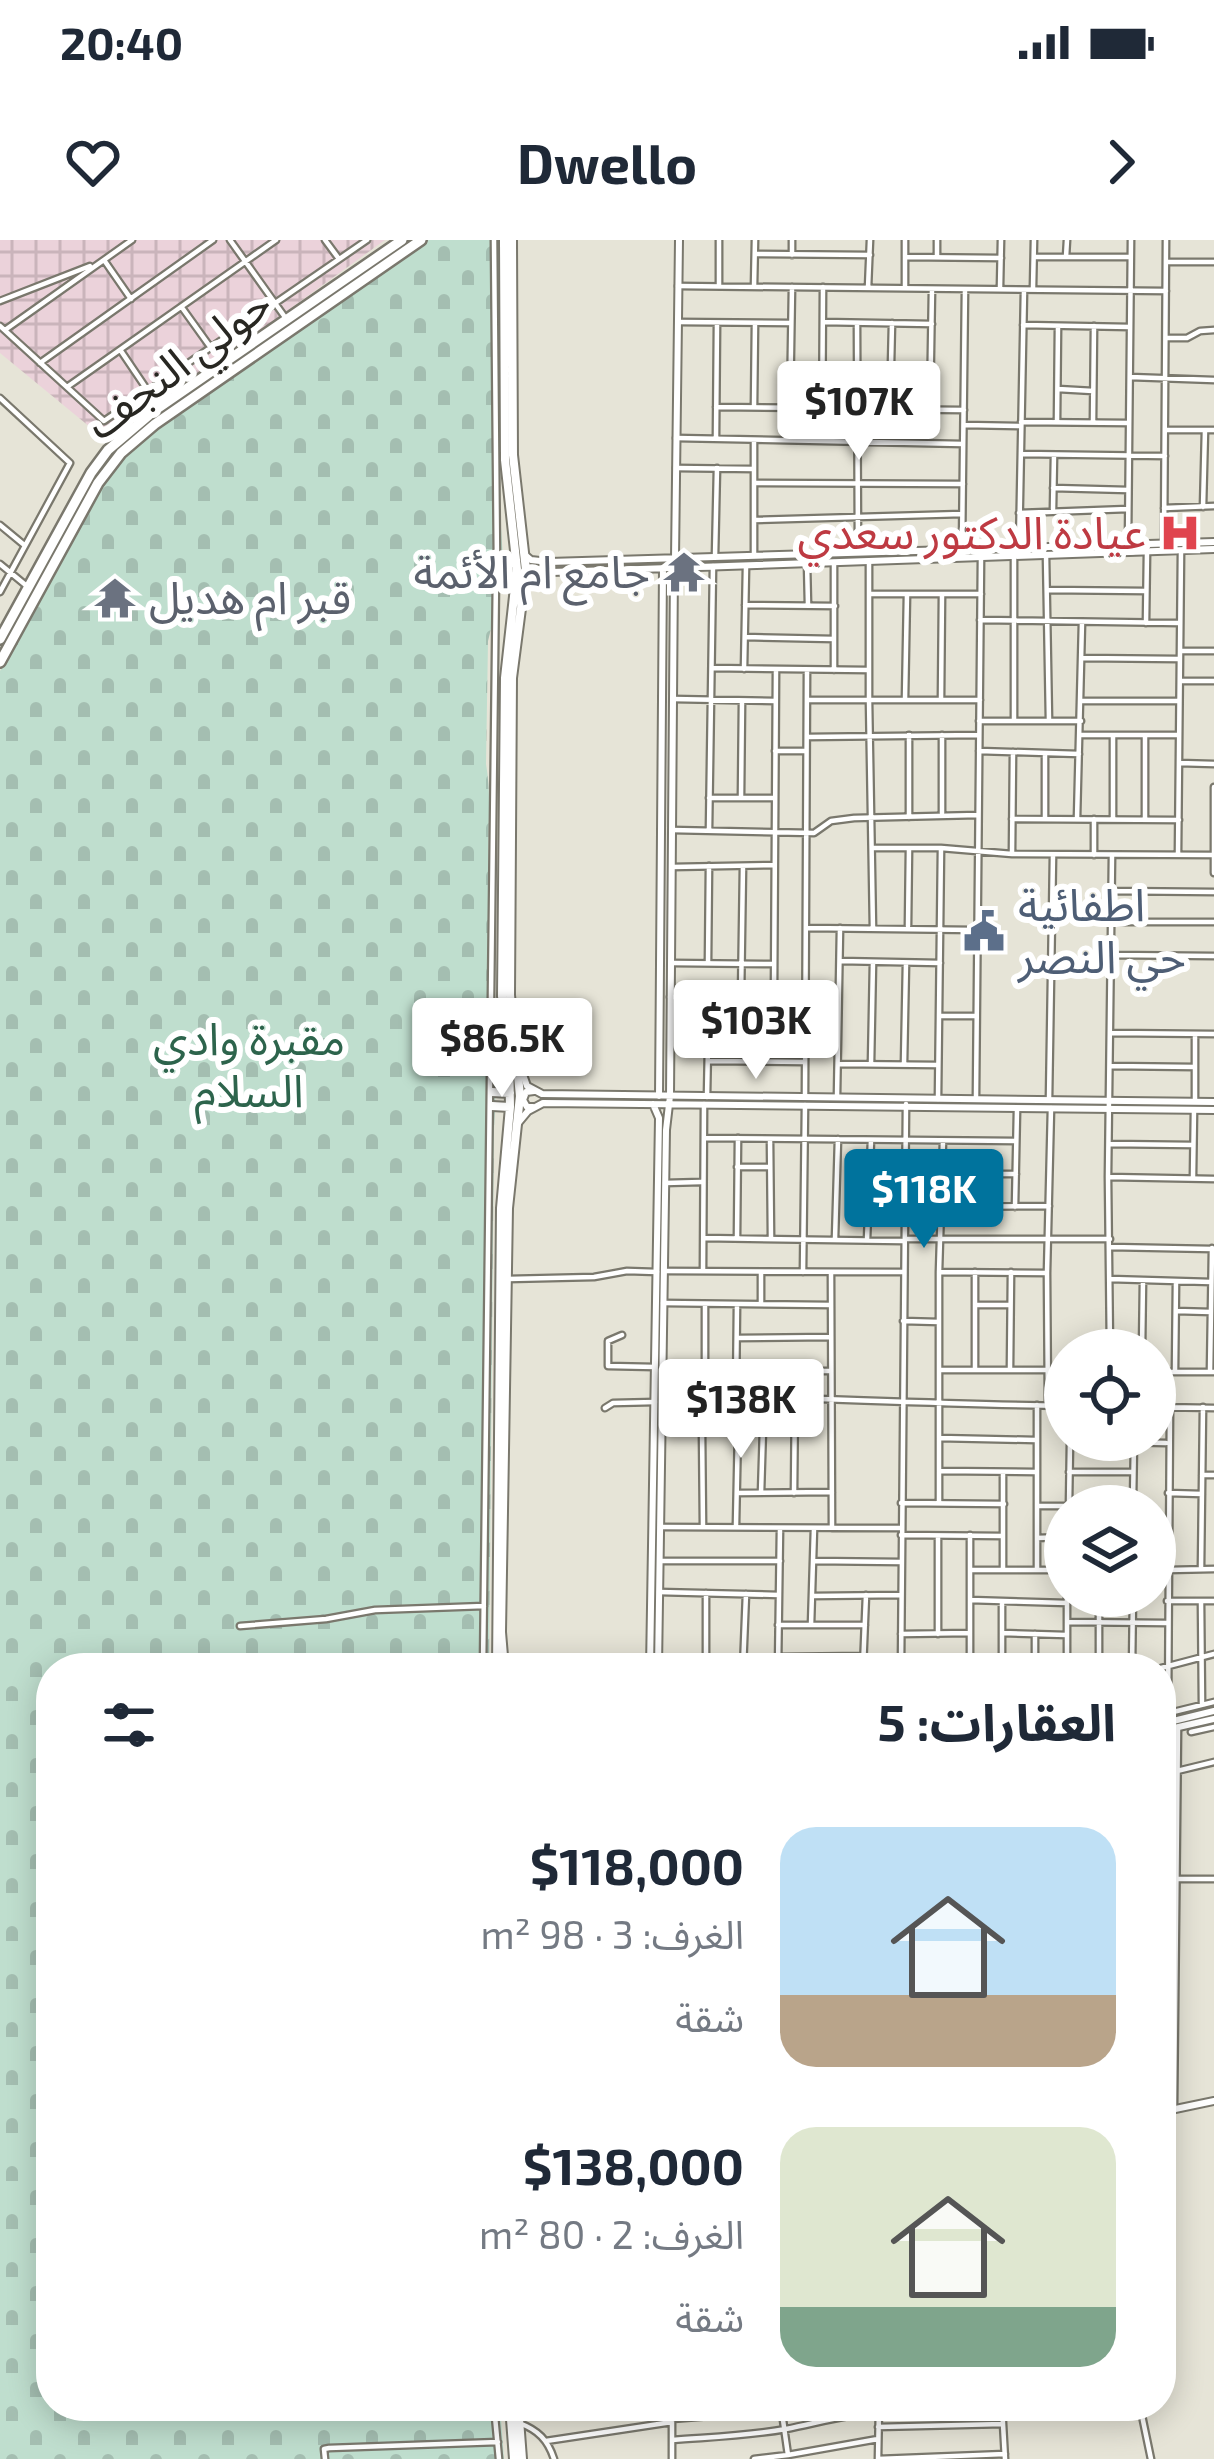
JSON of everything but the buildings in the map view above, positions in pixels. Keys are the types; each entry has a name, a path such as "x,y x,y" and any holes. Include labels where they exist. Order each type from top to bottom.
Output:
{"main road":[{"name":"حولي النجف","path":"0,662 109,467 185,397 389,244 403,240"},
{"name":"حولي النجف","path":"198,387 421,240"},
{"path":"508,240 511,483 521,557 511,646 508,1021 518,1060 518,1123 508,1165"},
{"name":"حولي النجف","path":"0,639 108,450 126,433 185,397"},
{"path":"497,570 521,557"},
{"path":"497,570 521,580"},
{"path":"500,1653 496,1491 511,1038"},
{"path":"492,1092 510,1093"},
{"path":"492,1106 510,1107"},
{"path":"500,1653 506,1183"},
{"path":"515,2421 518,2459"},
{"path":"518,2459 519,2423"}],"street":[{"path":"132,240 2,328 104,421 368,240"},
{"path":"40,363 213,240"},
{"path":"230,240 287,320"},
{"path":"67,387 276,240"},
{"path":"325,240 339,260"},
{"path":"483,1653 497,570 494,240"},
{"path":"659,1421 655,1367 669,1100 679,240"},
{"path":"718,286 719,240"},
{"path":"754,286 755,240"},
{"path":"792,240 792,255"},
{"path":"868,288 870,240"},
{"path":"904,288 905,240"},
{"path":"937,257 938,240"},
{"path":"1000,290 1001,240"},
{"path":"1014,722 1024,325 1034,240"},
{"path":"1066,240 1066,257"},
{"path":"1128,544 1131,240"},
{"path":"1164,543 1166,240"},
{"path":"755,254 870,255"},
{"path":"905,257 1001,258"},
{"path":"1034,257 1131,257"},
{"path":"102,262 131,299"},
{"path":"0,301 102,262"},
{"path":"1166,262 1214,262"},
{"path":"678,286 1166,291"},
{"path":"790,407 792,287"},
{"path":"822,441 823,287"},
{"path":"930,410 932,289"},
{"path":"962,549 965,289"},
{"path":"181,307 211,348"},
{"path":"678,322 791,323"},
{"path":"716,439 718,322"},
{"path":"823,322 932,323"},
{"path":"754,407 755,323"},
{"path":"856,323 858,553"},
{"path":"890,409 892,323"},
{"path":"1024,325 1130,327"},
{"path":"1058,326 1058,422"},
{"path":"1093,423 1094,326"},
{"path":"1166,338 1214,330"},
{"path":"119,350 148,391"},
{"path":"1130,377 1214,380"},
{"path":"1058,389 1093,391"},
{"path":"0,398 70,463 0,592"},
{"path":"716,407 822,408"},
{"path":"856,409 964,410"},
{"path":"964,424 1129,423"},
{"path":"1165,430 1214,430"},
{"path":"1203,507 1205,430"},
{"path":"676,438 963,444"},
{"path":"754,440 754,556"},
{"path":"1021,454 1165,456"},
{"path":"1053,511 1054,455"},
{"path":"676,468 754,469"},
{"path":"709,830 717,469"},
{"path":"754,483 963,484"},
{"path":"1053,488 1128,490"},
{"path":"1164,508 1214,506"},
{"path":"1019,513 1128,509"},
{"path":"754,520 962,514"},
{"path":"0,525 25,546"},
{"path":"714,562 754,556 834,562 981,557 1128,544 1214,545"},
{"path":"1093,549 1181,550 1214,545"},
{"path":"812,560 858,553 962,549 1046,555 1075,550"},
{"path":"1178,855 1181,550"},
{"path":"1146,623 1147,551"},
{"path":"1046,555 1049,721"},
{"path":"521,557 746,565 792,559"},
{"path":"976,1100 981,557"},
{"path":"808,605 812,560"},
{"path":"536,561 527,569 536,574"},
{"path":"869,561 873,928"},
{"path":"834,562 834,670"},
{"path":"521,580 552,572 663,568 674,563"},
{"path":"0,564 28,587"},
{"path":"744,669 746,565"},
{"path":"654,1653 663,1303 656,1100 663,568"},
{"path":"1047,590 1147,591"},
{"path":"869,593 980,594"},
{"path":"905,700 907,594"},
{"path":"941,700 942,594"},
{"path":"745,605 835,605"},
{"path":"980,620 1180,623"},
{"path":"662,622 673,622"},
{"path":"1077,819 1082,622"},
{"path":"745,638 834,639"},
{"path":"1082,658 1214,651"},
{"path":"712,668 868,670"},
{"path":"774,997 776,669"},
{"path":"803,1272 807,670"},
{"path":"1180,681 1214,681"},
{"path":"673,699 776,701"},
{"path":"741,798 742,700"},
{"path":"808,700 980,700"},
{"path":"1081,701 1180,701"},
{"path":"980,721 1081,721"},
{"path":"909,735 909,817"},
{"path":"942,735 942,816"},
{"path":"808,737 979,735"},
{"path":"1080,735 1179,735"},
{"path":"1113,735 1113,819"},
{"path":"1145,735 1145,819"},
{"path":"775,752 808,751"},
{"path":"979,751 1079,754"},
{"path":"1012,854 1013,752"},
{"path":"1045,753 1045,819"},
{"path":"1179,763 1214,764"},
{"path":"1214,787 1214,873"},
{"path":"709,798 775,798"},
{"path":"672,830 806,833 818,832 830,821 978,815"},
{"path":"1012,819 1179,820"},
{"path":"1094,819 1094,855"},
{"path":"872,848 1213,855"},
{"path":"908,929 909,848"},
{"path":"938,1099 941,848"},
{"path":"1047,1329 1053,855"},
{"path":"1110,1329 1108,1178 1116,1105 1110,1066 1112,855"},
{"path":"661,856 671,857"},
{"path":"661,874 709,866 774,866"},
{"path":"708,963 709,866"},
{"path":"741,997 743,866"},
{"path":"1111,891 1214,892"},
{"path":"1139,891 1139,922"},
{"path":"1111,922 1214,922"},
{"path":"807,928 977,930"},
{"path":"837,1098 840,928"},
{"path":"1111,956 1214,956"},
{"path":"840,962 940,963"},
{"path":"872,1064 874,962"},
{"path":"671,963 774,964"},
{"path":"904,1064 906,963"},
{"path":"703,1271 709,996"},
{"path":"670,997 806,997"},
{"path":"806,1014 839,1015"},
{"path":"939,1016 976,1016"},
{"path":"708,1029 806,1029"},
{"path":"1111,1033 1214,1034"},
{"path":"1192,1178 1195,1034"},
{"path":"518,1060 524,1082 542,1094 656,1100"},
{"path":"708,1061 805,1062"},
{"path":"838,1064 938,1065"},
{"path":"1110,1066 1195,1067"},
{"path":"533,1090 523,1100 525,1106 533,1107"},
{"path":"805,1101 902,1102"},
{"path":"901,1653 906,1140 902,1102"},
{"path":"518,1123 543,1103 917,1102 1017,1108 1050,1104"},
{"path":"917,1102 1214,1106"},
{"path":"1015,1207 1017,1108"},
{"path":"704,1138 1016,1141"},
{"path":"737,1238 738,1138"},
{"path":"770,1139 770,1238"},
{"path":"836,1239 838,1139"},
{"path":"867,1240 871,1140"},
{"path":"939,1503 943,1141"},
{"path":"1110,1144 1193,1145"},
{"path":"737,1168 770,1167"},
{"path":"943,1174 1016,1174"},
{"path":"1108,1178 1214,1179"},
{"path":"665,1183 704,1182"},
{"path":"941,1207 1051,1206"},
{"path":"704,1238 1048,1239 1213,1249 1212,1372 1176,1372"},
{"path":"506,1279 660,1271 903,1272"},
{"path":"975,1271 975,1370"},
{"path":"761,1272 761,1304"},
{"path":"831,1272 832,1528"},
{"path":"939,1272 1047,1273"},
{"path":"1010,1272 1010,1370"},
{"path":"1110,1279 1211,1282"},
{"path":"1142,1329 1143,1280"},
{"path":"1176,1281 1176,1329"},
{"path":"663,1303 831,1304"},
{"path":"705,1304 705,1395"},
{"path":"736,1304 736,1396"},
{"path":"975,1305 1010,1305"},
{"path":"1176,1312 1210,1312"},
{"path":"903,1322 940,1322"},
{"path":"622,1335 608,1342 608,1366 655,1367"},
{"path":"736,1338 831,1337"},
{"path":"940,1370 1044,1370"},
{"path":"736,1371 830,1371"},
{"path":"662,1394 1044,1406"},
{"path":"761,1493 764,1396"},
{"path":"794,1493 795,1396"},
{"path":"605,1408 613,1403 655,1402"},
{"path":"1037,1406 1037,1569"},
{"path":"1176,1407 1214,1408"},
{"path":"1201,1569 1204,1407"},
{"path":"659,1421 762,1430"},
{"path":"702,1428 703,1527"},
{"path":"736,1528 738,1429"},
{"path":"939,1438 1037,1440"},
{"path":"655,1653 660,1562 658,1440"},
{"path":"1202,1442 1214,1442"},
{"path":"1069,1461 1069,1485"},
{"path":"1133,1461 1133,1485"},
{"path":"939,1471 1037,1472"},
{"path":"1003,1472 1003,1570"},
{"path":"1069,1472 1133,1472"},
{"path":"1202,1475 1214,1475"},
{"path":"737,1492 832,1492"},
{"path":"1176,1493 1202,1494"},
{"path":"901,1503 1004,1504"},
{"path":"1037,1506 1044,1506"},
{"path":"660,1527 1003,1536"},
{"path":"778,1653 780,1528"},
{"path":"811,1624 814,1528"},
{"path":"938,1535 938,1634"},
{"path":"970,1535 970,1653"},
{"path":"1037,1538 1044,1538"},
{"path":"660,1562 780,1561"},
{"path":"813,1561 901,1562"},
{"path":"970,1570 1044,1569"},
{"path":"1176,1570 1214,1569"},
{"path":"659,1592 779,1595"},
{"path":"706,1593 706,1653"},
{"path":"744,1653 746,1594"},
{"path":"864,1653 866,1595"},
{"path":"812,1596 901,1595"},
{"path":"970,1600 1044,1600"},
{"path":"1176,1600 1214,1601"},
{"path":"1001,1653 1002,1601"},
{"path":"1201,1601 1202,1705"},
{"path":"240,1626 375,1610 484,1606"},
{"path":"1066,1617 1066,1653"},
{"path":"1099,1617 1100,1653"},
{"path":"1132,1617 1132,1653"},
{"path":"1165,1653 1167,1617"},
{"path":"1066,1622 1167,1624"},
{"path":"778,1625 865,1624"},
{"path":"1001,1633 1066,1635"},
{"path":"901,1634 970,1634"},
{"path":"1035,1634 1035,1653"},
{"path":"1176,1664 1214,1654"},
{"path":"1202,1705 1214,1714"},
{"path":"1176,1719 1202,1705"},
{"path":"1176,1719 1214,1714"},
{"path":"1191,1732 1214,1714"},
{"path":"1180,1719 1176,1880 1214,1880"},
{"path":"1178,1771 1214,1762"},
{"path":"1176,2108 1214,2101"},
{"path":"496,2421 499,2459"},
{"path":"547,2441 672,2421 672,2459"},
{"path":"783,2421 788,2455"},
{"path":"673,2440 736,2436 822,2421"},
{"path":"878,2421 878,2459 1005,2457 1003,2421"},
{"path":"1143,2421 1151,2459"},
{"path":"519,2423 547,2441 554,2459"},
{"path":"878,2427 1003,2424"},
{"path":"754,2459 878,2439"},
{"path":"325,2459 324,2449 329,2448 498,2442"}],"shaded area":[{"path":"0,240 385,240 107,441 0,353"}],"green space":[{"name":"مقبرة وادي السلام","path":"428,240 501,240 500,513 503,558 509,561 488,641 486,764 496,1064 489,1653 36,1653 36,2421 501,2421 504,2459 0,2459 0,671 104,479 147,432"}],"place":[{"name":"عيادة الدكتور سعدي","path":"1180,533"},
{"name":"جامع ام الأئمة","path":"684,572"},
{"name":"قبر ام هديل","path":"115,598"},
{"name":"اطفائية حي النصر","path":"984,931"}]}
